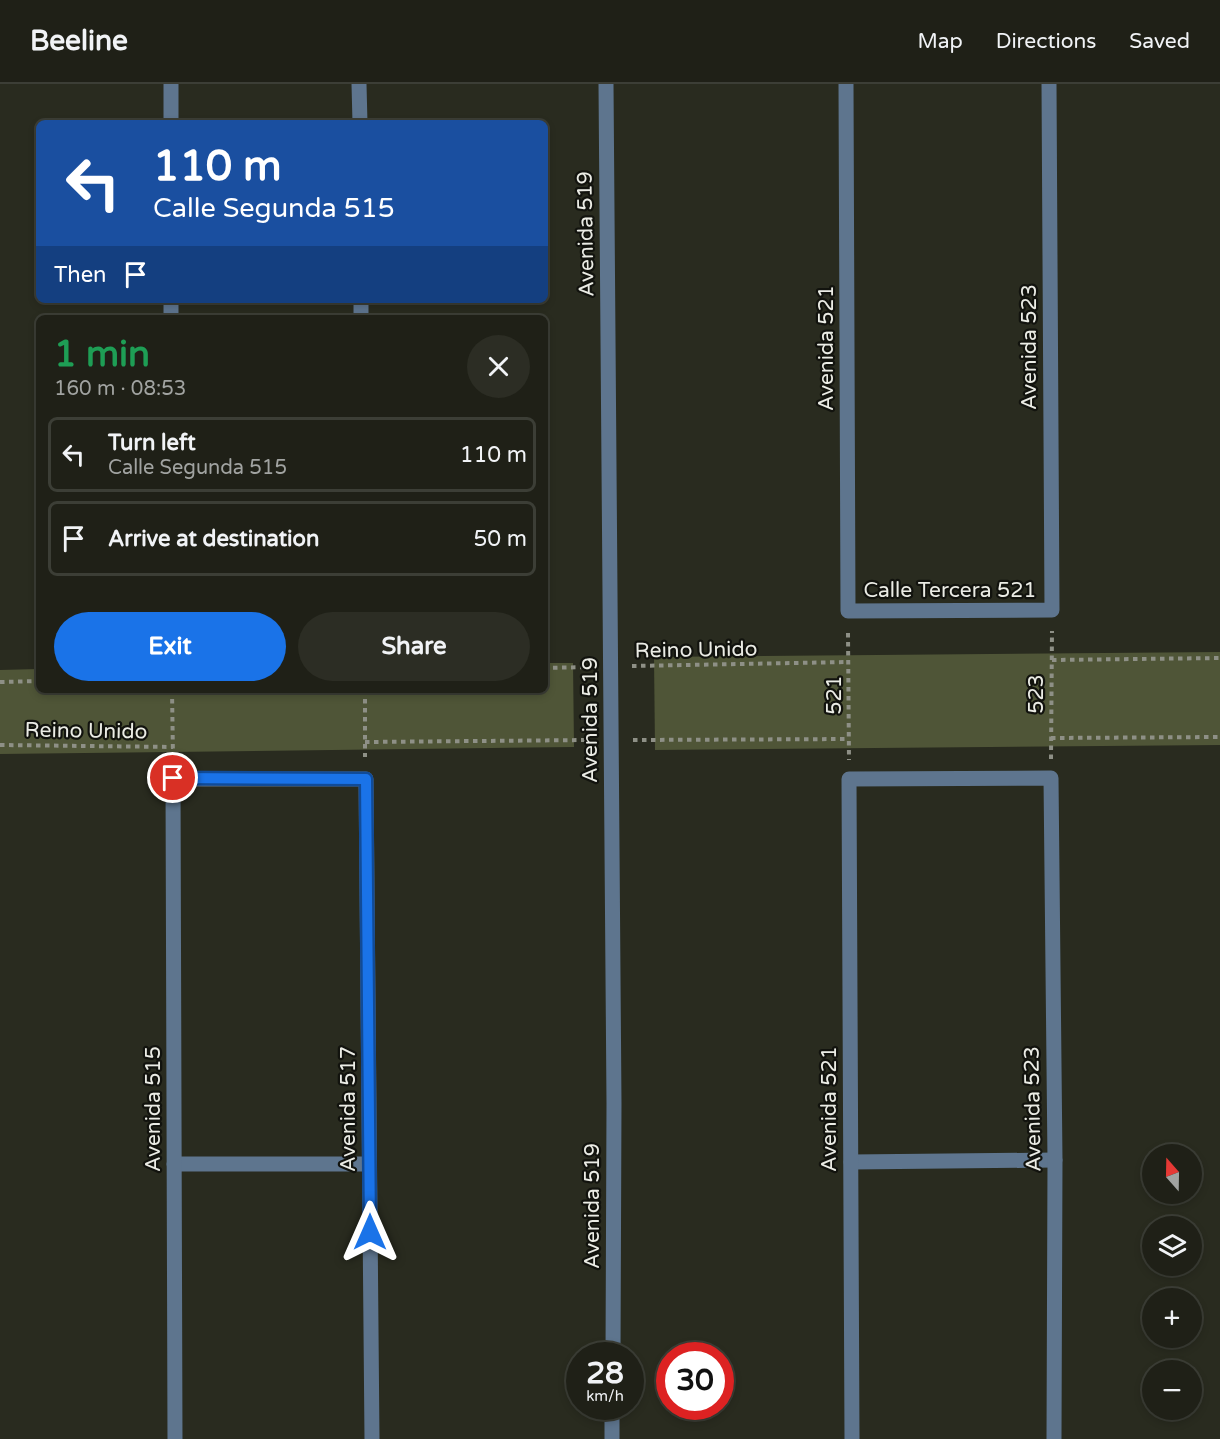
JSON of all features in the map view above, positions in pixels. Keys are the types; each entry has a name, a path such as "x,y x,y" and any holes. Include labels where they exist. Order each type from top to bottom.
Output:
{"street":[{"path":"171,84 171,120"},
{"path":"359,84 360,120"},
{"name":"Avenida 519","path":"606,84 614,1103 613,1342"},
{"name":"Avenida 521","path":"846,84 848,611"},
{"name":"Avenida 523","path":"1048,84 1052,610"},
{"name":"Calle Tercera 521","path":"848,611 1052,610"},
{"path":"173,778 366,779"},
{"name":"Avenida 515","path":"173,778 175,1439"},
{"path":"849,779 1050,778"},
{"name":"Avenida 523","path":"1050,778 1055,1160 1054,1439"},
{"name":"Avenida 517","path":"366,779 372,1439"},
{"name":"Avenida 521","path":"849,779 852,1439"},
{"path":"851,1162 1055,1160"},
{"path":"174,1164 369,1164"},
{"path":"612,1420 612,1439"}],"path":[{"name":"523","path":"1050,778 1052,610"},
{"name":"521","path":"848,611 849,779"},
{"path":"1052,660 1220,658"},
{"name":"Reino Unido","path":"548,668 848,662"},
{"path":"0,682 36,681"},
{"path":"172,693 173,778"},
{"path":"365,693 366,779"},
{"path":"1051,738 1220,737"},
{"name":"Reino Unido","path":"0,745 172,747"}],"green space":[{"path":"1220,652 1220,745 655,750 654,657"},
{"path":"548,663 573,663 574,747 0,754 0,670 36,669 36,693 548,693"}],"route":[{"path":"173,778 366,779 370,1232"}]}
